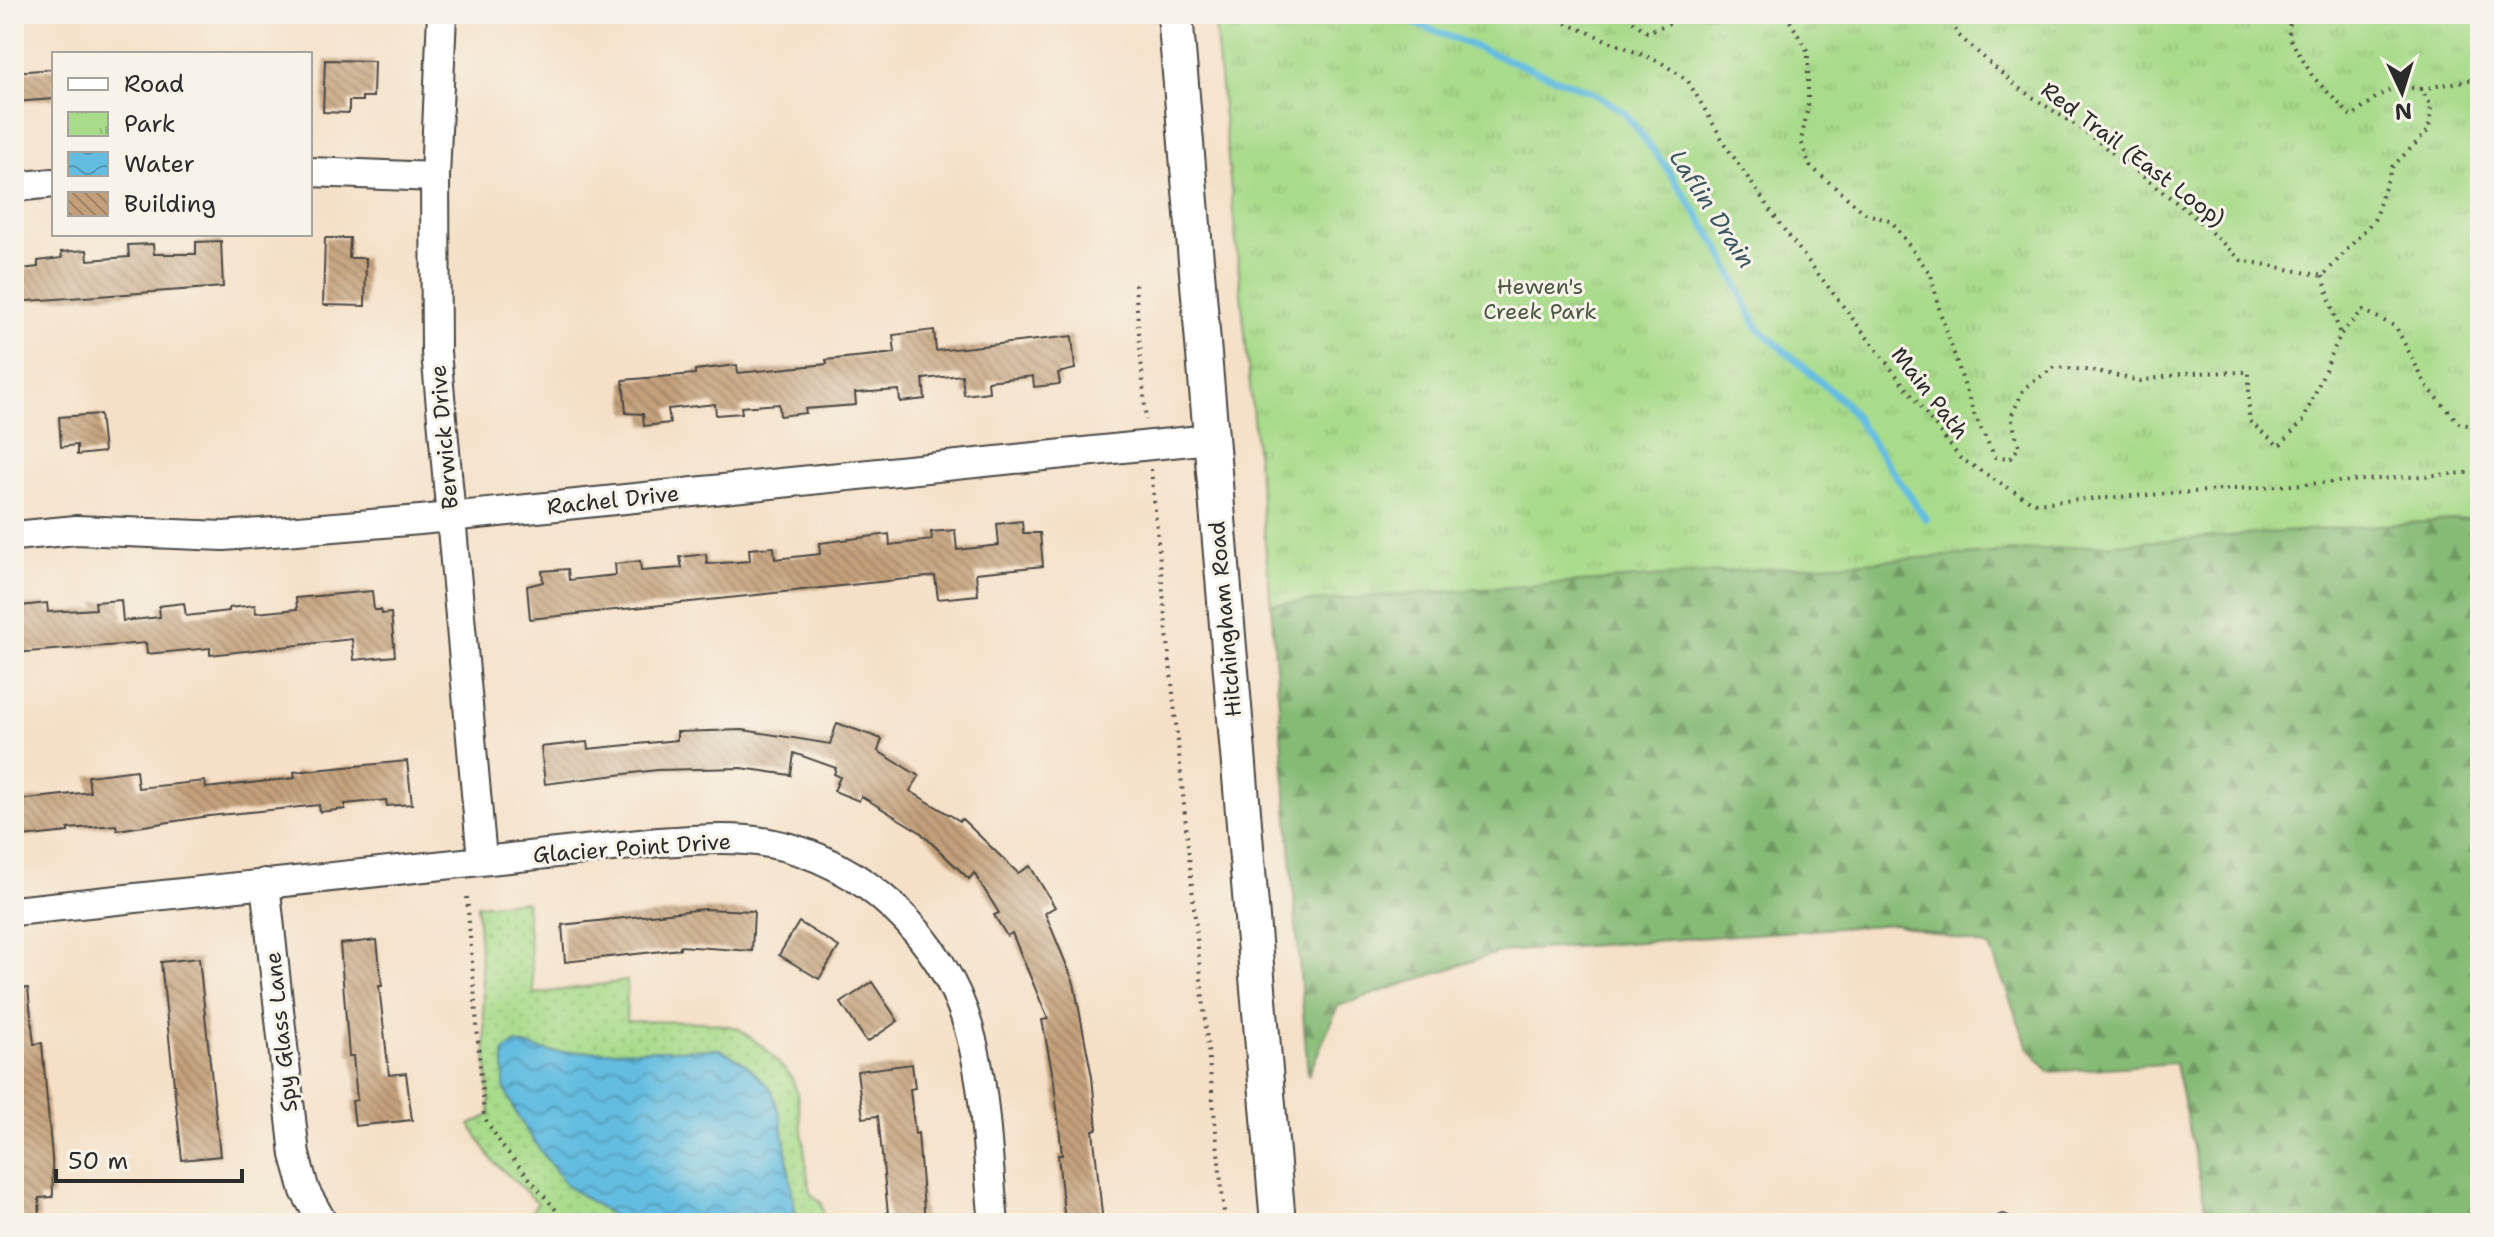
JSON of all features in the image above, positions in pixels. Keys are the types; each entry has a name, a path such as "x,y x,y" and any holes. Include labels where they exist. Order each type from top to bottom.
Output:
{"street":[{"name":"Berwick Drive","path":"442,14 435,177 436,352 482,859"},
{"name":"Hitchingham Road","path":"1175,14 1278,1223"},
{"path":"312,172 435,177"},
{"path":"14,187 52,183"},
{"name":"Rachel Drive","path":"14,536 76,530 224,536 1210,439"},
{"name":"Glacier Point Drive","path":"14,911 482,859 724,838 769,843 808,854 852,875 884,899 914,929 938,960 956,993 969,1029 980,1079 994,1223"},
{"name":"Spy Glass Lane","path":"265,883 295,1155 305,1191 323,1223"}],"path":[{"name":"Main Path","path":"1544,14 1662,63 1688,81 1728,149 1782,227 1960,458 2033,503 2480,472"},
{"path":"1630,14 1632,21 1647,32 1694,14"},
{"path":"1786,14 1808,52 1808,107 1801,141 1810,166 1865,213 1892,222 1931,275 1974,414 1995,457 2011,458 2019,447 2011,417 2015,407 2024,388 2055,367 2096,371 2140,381 2187,373 2249,372 2249,421 2279,446 2303,421 2340,335 2363,310 2396,327 2426,385 2459,423 2480,428"},
{"name":"Red Trail (East Loop)","path":"1950,14 1957,34 2017,87 2083,130 2179,204 2241,260 2323,276"},
{"path":"2290,14 2289,37 2313,77 2352,117 2385,91 2403,86 2421,89 2480,78"},
{"path":"2340,335 2323,276 2374,220 2392,167 2429,130 2431,106 2421,89"},
{"path":"1135,284 1225,1223"},
{"path":"467,897 484,1117 503,1147 567,1223"}],"green space":[{"name":"Hewen's Creek Park","path":"1214,14 2480,14 2480,518 1271,604"},
{"path":"1235,14 2480,14 2043,548 2480,518 2480,1223 2209,1223 2175,1063 2049,1072 2028,1047 1990,947 1895,924 1500,952 1338,1006 1308,1076 1271,604"},
{"path":"526,901 534,994 627,981 626,1021 706,1022 738,1028 766,1049 792,1078 797,1093 810,1193 822,1203 824,1223 522,1223 538,1203 493,1161 470,1125 490,1115 477,905"}],"water":[{"path":"516,1043 551,1052 720,1049 746,1064 771,1089 781,1117 797,1223 624,1223 566,1185 518,1117 504,1087 504,1051"}],"building":[{"path":"325,60 374,61 373,97 349,101 349,113 323,112"},
{"path":"52,69 52,99 14,102 14,72"},
{"path":"325,238 350,238 349,258 366,258 365,306 323,305"},
{"path":"221,241 223,287 14,302 14,270 38,267 38,261 62,258 61,252 87,250 88,260 129,257 128,245 153,244 154,254 196,254 196,242"},
{"path":"934,330 936,351 1072,336 1075,369 1058,373 1060,384 1034,387 1033,376 988,381 989,392 964,395 962,375 923,379 925,399 900,402 899,390 855,393 856,405 805,409 806,413 780,416 779,404 741,407 742,413 716,415 715,404 668,409 670,423 644,426 643,414 626,413 623,380 695,374 695,370 737,365 738,373 827,364 826,360 895,353 893,335"},
{"path":"100,414 104,452 77,455 77,445 61,447 59,417"},
{"path":"1022,521 1023,533 1040,533 1043,566 976,573 978,595 938,599 935,576 530,619 527,586 543,582 542,571 568,569 569,580 616,575 615,564 640,561 641,571 682,568 680,557 706,554 707,564 750,561 749,549 774,547 775,559 820,554 819,543 889,534 890,545 932,540 931,532 955,530 957,550 999,545 997,524"},
{"path":"372,591 374,610 381,610 382,614 391,613 395,656 354,660 352,639 210,655 210,648 147,654 146,643 14,653 14,617 22,617 21,606 47,603 48,612 96,609 95,602 121,600 123,621 160,617 159,606 184,603 186,616 255,605 256,613 297,609 296,598"},
{"path":"837,723 882,739 878,751 919,776 910,791 960,821 962,819 1018,873 1030,866 1055,907 1045,913 1074,983 1092,1077 1097,1129 1093,1130 1103,1223 1065,1223 1054,1082 1042,1020 1048,1019 1012,933 1007,936 994,915 999,913 974,873 969,879 920,832 861,796 859,801 834,791 840,777 834,774 836,768 794,753 791,775 741,768 657,770 545,784 541,747 587,742 588,749 677,740 677,732 743,730 830,744"},
{"path":"407,761 412,804 387,806 386,800 345,804 345,809 320,812 319,805 209,816 117,830 116,825 22,837 18,800 90,792 88,776 136,770 138,788 205,781 206,788 295,778 294,772"},
{"path":"704,909 754,911 752,951 680,946 680,949 565,962 562,925"},
{"path":"799,922 839,947 819,979 779,955"},
{"path":"377,940 389,1075 406,1073 412,1120 355,1126 352,1101 357,1100 353,1056 349,1056 340,944"},
{"path":"199,958 220,1156 182,1160 161,962"},
{"path":"872,982 898,1021 867,1042 841,1003"},
{"path":"28,988 34,1044 42,1043 53,1197 39,1198 40,1223 14,1223 14,1183 17,1183 14,1157 14,989"},
{"path":"912,1064 915,1088 910,1089 915,1134 918,1133 925,1223 889,1223 878,1116 863,1118 857,1071"}],"waterway":[{"name":"Laflin Drain","path":"1391,14 1591,92 1623,111 1666,167 1720,249 1757,327 1845,403 1926,519"}]}
